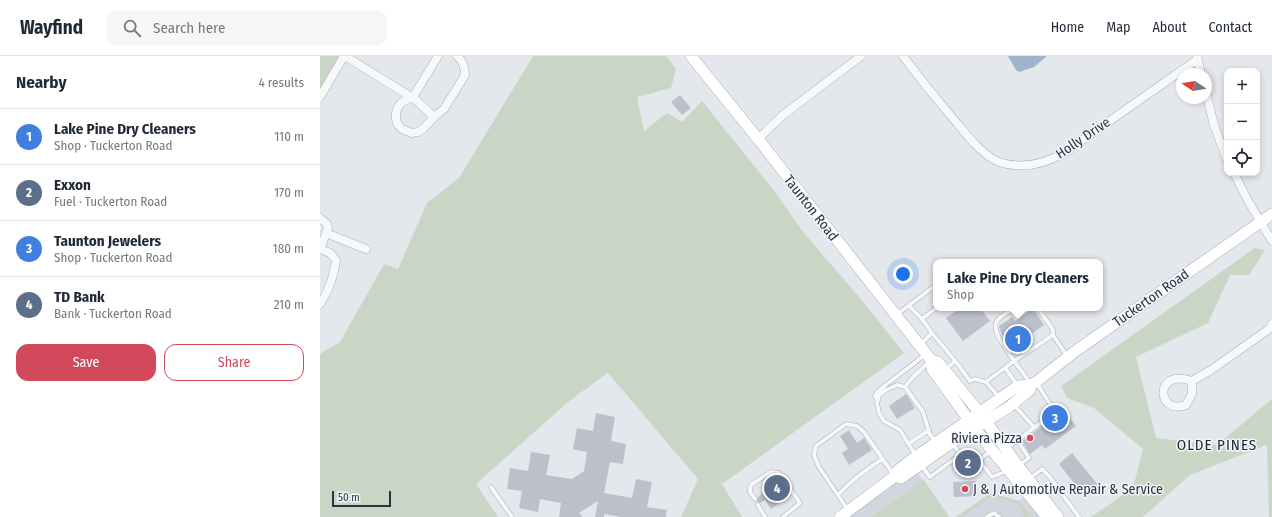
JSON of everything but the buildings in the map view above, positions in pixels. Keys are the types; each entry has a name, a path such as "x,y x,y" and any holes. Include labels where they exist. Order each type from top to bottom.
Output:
{"main road":[{"name":"Taunton Road","path":"691,56 758,139 896,316 925,354 932,369 992,450 1014,468"},
{"name":"Tuckerton Road","path":"982,417 1013,404 1030,390 1034,383 1077,350 1272,214"},
{"name":"Taunton Road","path":"925,354 938,362 961,390 1005,449 1014,468"},
{"path":"1018,386 1034,383"},
{"name":"Tuckerton Road","path":"918,461 937,442 972,424 982,417 1000,399 1018,386"},
{"name":"Tuckerton Road","path":"844,514 895,476 897,471 952,442 964,434 972,424"},
{"path":"1014,468 1029,479 1058,517"},
{"path":"1014,468 1047,517"}],"street":[{"path":"320,98 345,56 413,97 434,117"},
{"path":"438,56 413,97 402,102 396,113 398,125 402,129 412,133 418,132 444,109 465,75 465,69 457,56"},
{"path":"758,139 783,115 861,56"},
{"name":"Holly Drive","path":"903,56 957,123 985,153 1000,162 1009,165 1029,166 1046,161 1064,153 1197,58"},
{"path":"1197,58 1200,68"},
{"path":"1209,104 1214,125 1224,152"},
{"path":"1236,176 1248,201 1272,241"},
{"path":"320,218 327,224 326,233 320,249 330,252 336,260 335,272 325,297 320,304"},
{"path":"326,233 366,249"},
{"path":"1192,381 1211,370 1268,329 1272,324"}],"lane":[{"path":"896,316 933,288"},
{"path":"909,306 922,319 970,381"},
{"path":"922,319 933,310"},
{"path":"1005,449 1055,412 1034,383 1014,361 997,334 995,327 997,320 1010,311"},
{"path":"1040,311 1053,330 1053,335 1068,358"},
{"path":"905,388 913,377 925,354 932,333"},
{"path":"986,382 1053,335"},
{"path":"878,400 875,396 878,391 925,354"},
{"path":"945,370 955,361"},
{"path":"1005,368 1018,386"},
{"path":"961,390 970,381 975,379 986,382 1000,399"},
{"path":"937,442 930,435 923,412 905,388 897,385 879,395 879,413 881,417 884,421 900,430 918,461 930,477 957,457 977,457 992,477 1014,468 1029,458 1017,440"},
{"path":"1013,404 1034,427"},
{"path":"844,514 838,495 819,466 814,455 816,446 846,424 857,426 864,432 882,460 895,476"},
{"path":"908,444 929,430"},
{"path":"952,442 962,457"},
{"path":"979,460 992,450"},
{"path":"838,495 847,484 882,460"},
{"path":"1029,479 1042,469 1049,476 1079,517"},
{"path":"755,499 750,492 752,484 774,471 782,475 800,503 783,517"},
{"path":"491,487 512,517"},
{"path":"758,505 765,517"},
{"path":"987,517 994,513 999,517"}],"shaded area":[{"path":"914,468 949,517 840,517"},
{"path":"1032,491 1052,517 956,517 991,493 1019,501"}],"green space":[{"path":"320,56 342,56 320,98"},
{"path":"533,56 666,56 676,69 671,88 637,97 644,131 667,113 682,122 702,101 775,192 803,232 860,298 904,353 722,484 742,517 681,517 698,479 608,373 569,401 476,484 498,517 320,517 320,354 340,342 384,264 398,269 427,203 459,178"},
{"path":"1255,248 1265,250 1249,275 1230,275 1208,323 1136,357 1156,438 1217,445 1272,399 1272,517 1269,517 1267,445 1190,475 1143,517 1091,517 1133,488 1143,449 1094,408 1067,398 1061,386"},
{"path":"924,480 949,517 871,517"},
{"path":"991,493 1019,501 1032,517 1024,517 1018,504 992,496 963,517 956,517"}],"water":[{"path":"1008,56 1047,56 1034,67 1019,72 1016,70"}],"place":[{"name":"Lake Pine Dry Cleaners","path":"1018,339"},
{"name":"Taunton Jewelers","path":"1055,418"},
{"name":"Riviera Pizza","path":"1030,438"},
{"name":"Exxon","path":"968,463"},
{"name":"TD Bank","path":"777,488"},
{"name":"J & J Automotive Repair & Service","path":"965,489"}],"district":[{"name":"OLDE PINES","path":"1217,445"}]}
